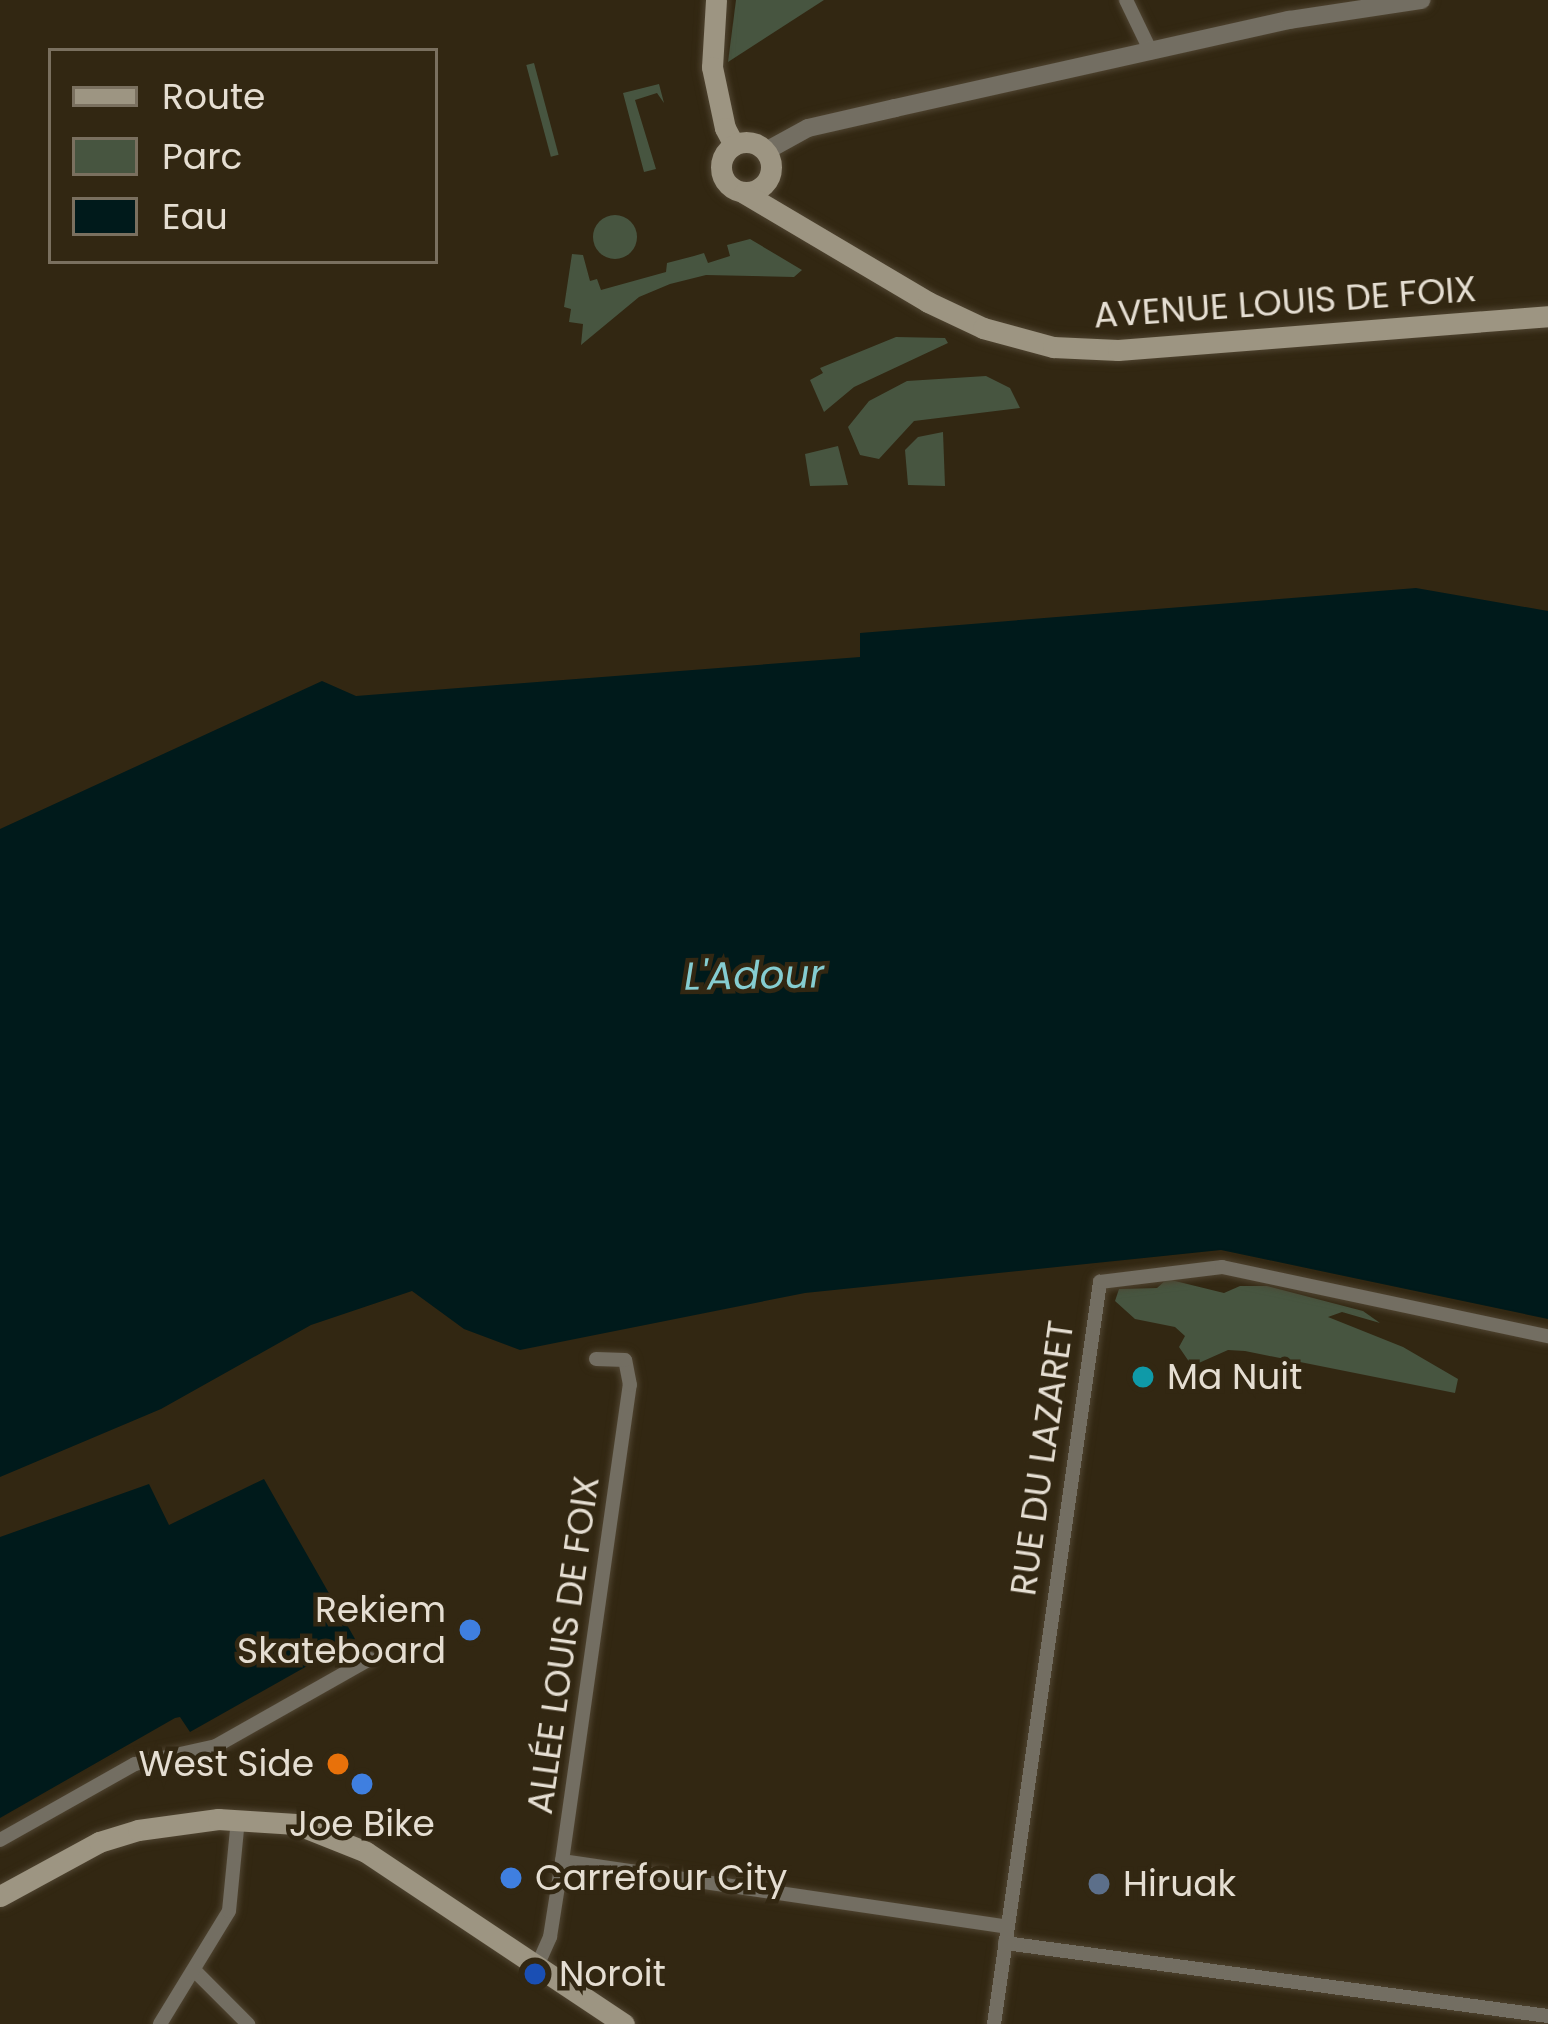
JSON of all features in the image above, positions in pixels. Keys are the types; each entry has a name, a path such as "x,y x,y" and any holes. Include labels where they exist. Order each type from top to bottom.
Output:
{"main road":[{"path":"716,0 712,67 734,146"},
{"path":"751,142 766,151 771,173 753,190 730,187 722,173 723,157 734,146 751,142"},
{"name":"AVENUE LOUIS DE FOIX","path":"753,190 772,210 857,265 982,328 1081,351 1548,316"},
{"path":"0,1896 118,1835 166,1823 238,1819 296,1824 344,1840 625,2024"}],"street":[{"path":"1126,0 1151,52"},
{"path":"766,151 808,128 1151,52 1317,8 1411,1"},
{"name":"RUE DU LAZARET","path":"994,2024 1100,1282 1222,1267 1548,1336"},
{"name":"ALLÉE LOUIS DE FOIX","path":"538,1964 550,1937 562,1862 630,1385 625,1360 596,1359"},
{"path":"0,1840 135,1763 216,1746 370,1659"},
{"path":"160,2024 230,1911 238,1819"},
{"path":"562,1862 1548,2017"},
{"path":"196,1972 248,2024"}],"green space":[{"path":"736,0 824,0 728,62"},
{"path":"534,63 559,155 551,157 526,65"},
{"path":"659,84 664,103 657,93 635,100 656,169 644,172 623,93"},
{"path":"615,215 630,222 637,237 630,252 615,259 600,252 593,237 600,222"},
{"path":"750,239 802,270 794,277 706,275 670,284 639,297 581,345 583,324 569,322 571,309 564,307 572,254 583,255 590,281 597,279 601,290 666,272 667,263 704,253 708,263 730,256 727,245"},
{"path":"896,337 945,338 948,343 854,387 824,412 810,380 823,373 820,368"},
{"path":"986,376 1010,388 1020,408 914,421 879,459 860,455 848,427 869,401 907,381"},
{"path":"943,432 945,486 908,485 905,450 918,437"},
{"path":"838,446 848,485 810,486 805,454"},
{"path":"1167,1279 1224,1293 1240,1286 1267,1286 1363,1311 1380,1323 1342,1312 1328,1317 1403,1347 1458,1379 1455,1393 1245,1351 1228,1350 1192,1366 1179,1347 1185,1336 1175,1327 1135,1319 1115,1301 1119,1289 1157,1288"}],"water":[{"name":"L'Adour","path":"1416,588 1548,611 1548,1319 1221,1250 805,1293 520,1350 464,1329 412,1291 311,1325 161,1409 0,1477 0,829 322,681 356,696 860,657 860,633"},
{"path":"264,1479 355,1639 190,1732 180,1717 175,1718 0,1818 0,1537 149,1484 169,1525"}],"place":[{"name":"Ma Nuit","path":"1143,1377"},
{"name":"Rekiem Skateboard","path":"470,1630"},
{"name":"West Side","path":"338,1764"},
{"name":"Joe Bike","path":"362,1784"},
{"name":"Carrefour City","path":"511,1878"},
{"name":"Hiruak","path":"1099,1884"},
{"name":"Noroit","path":"535,1974"}]}
